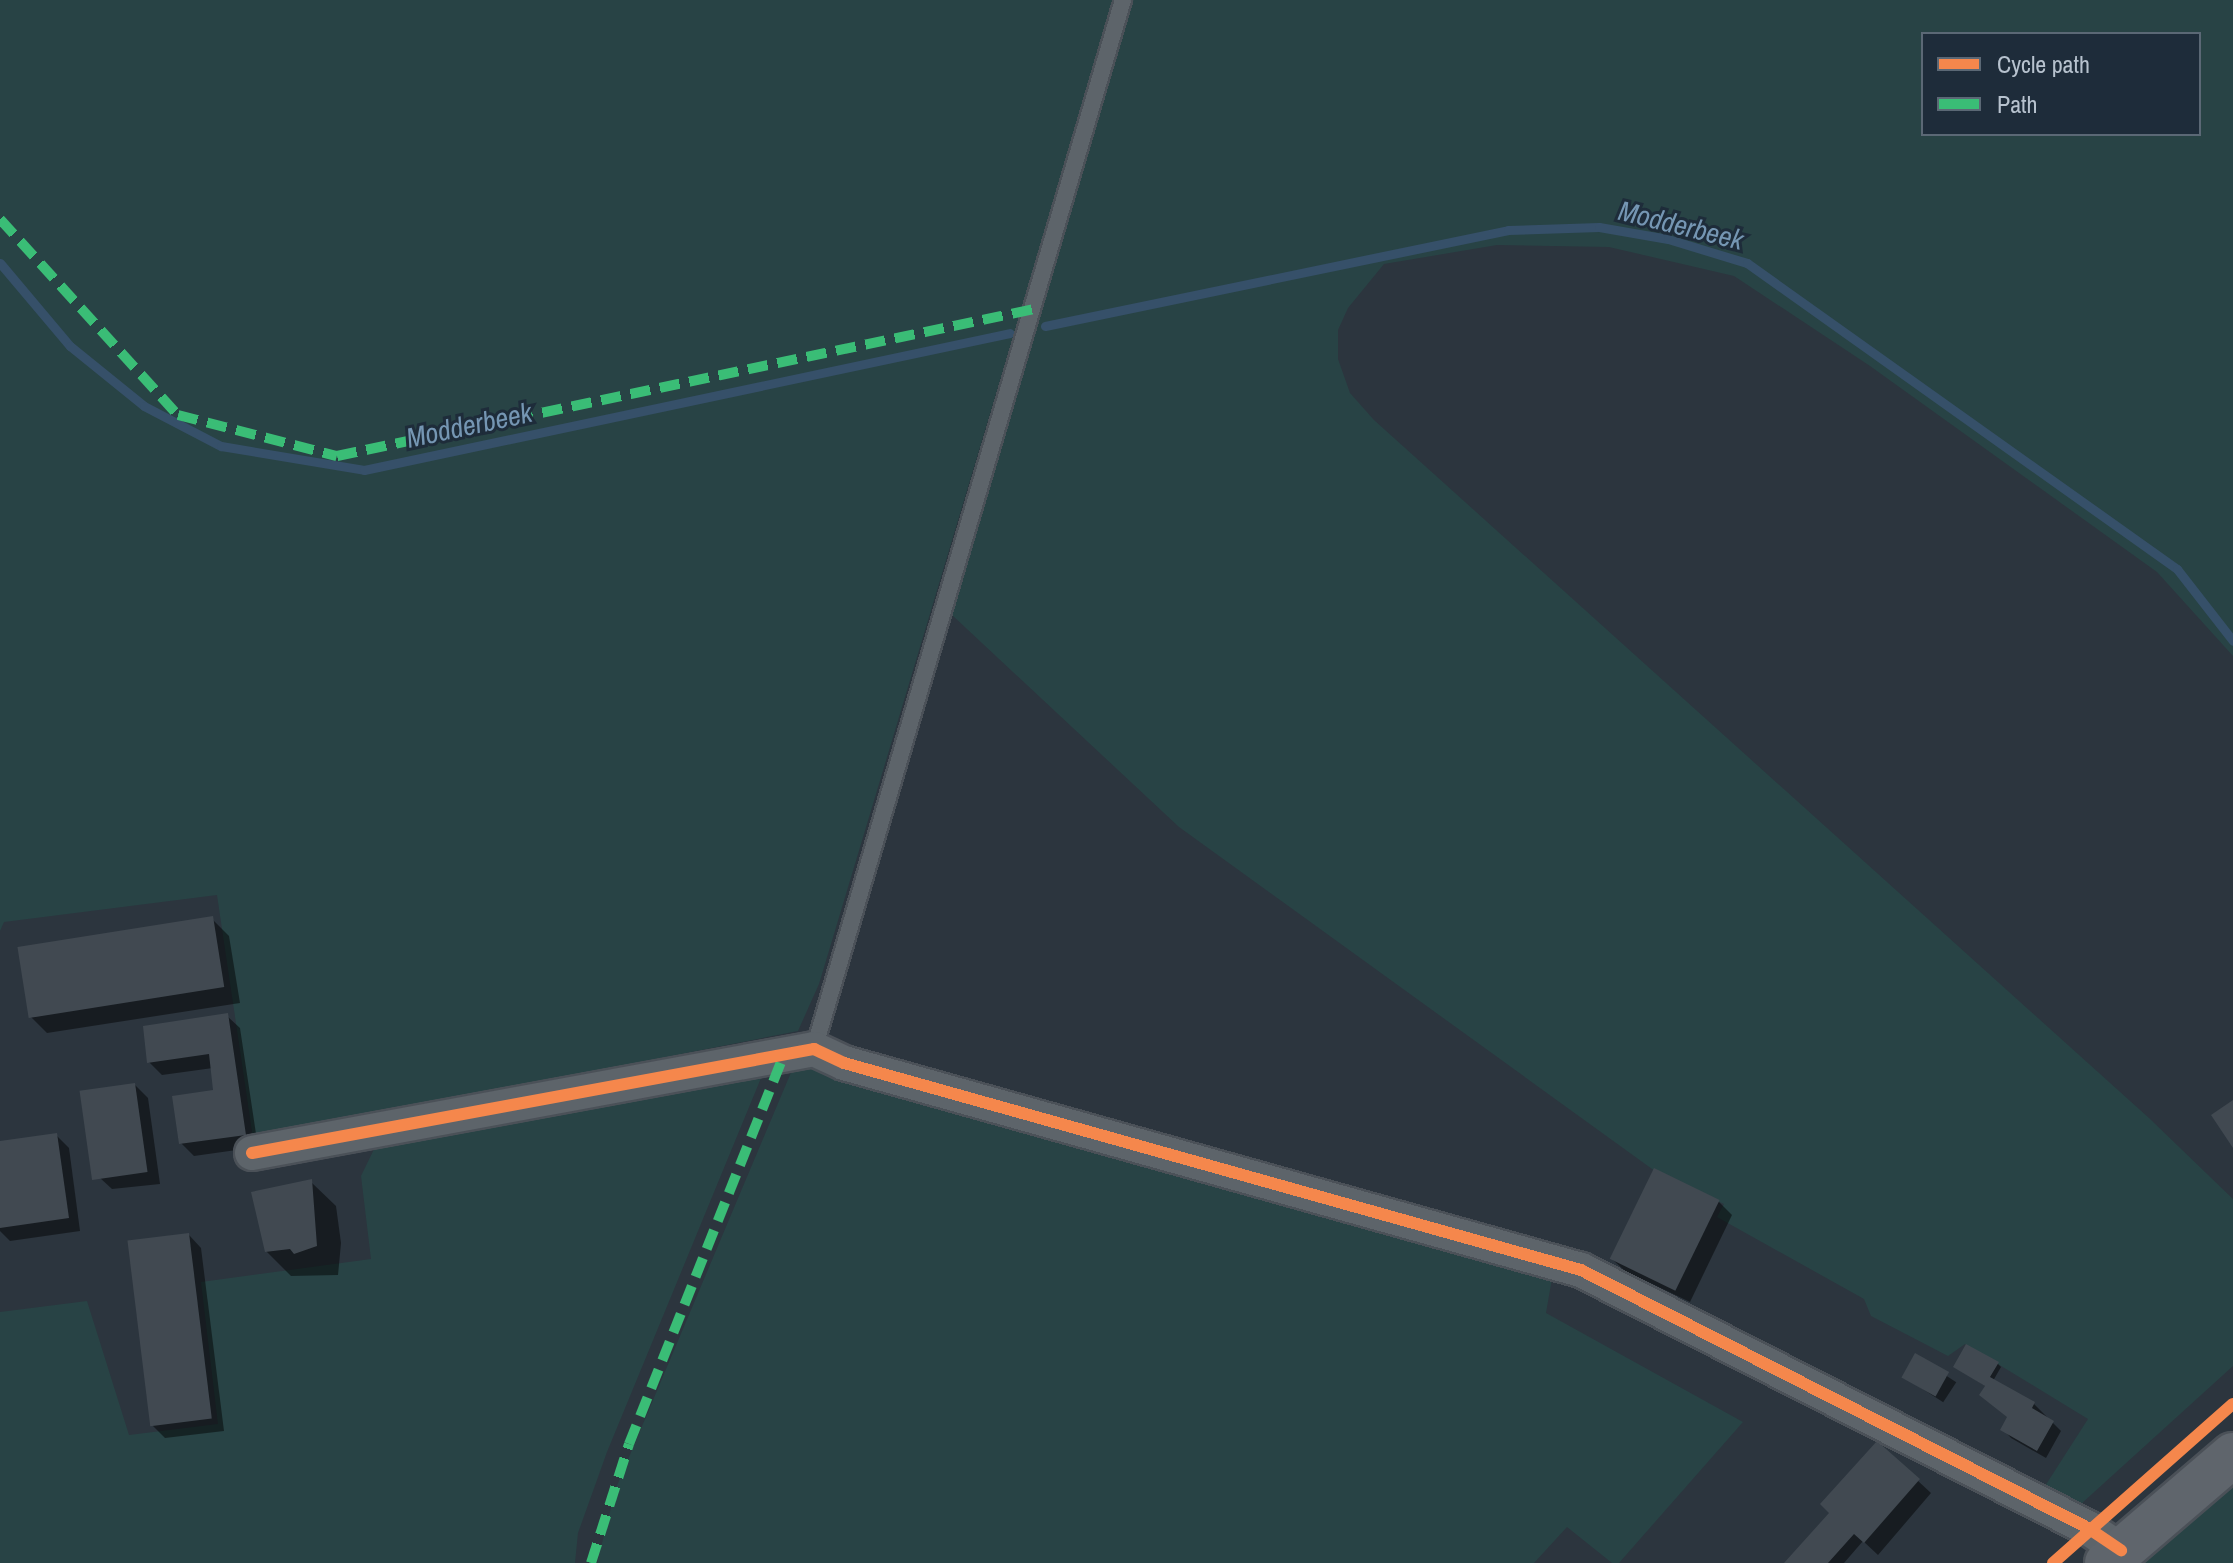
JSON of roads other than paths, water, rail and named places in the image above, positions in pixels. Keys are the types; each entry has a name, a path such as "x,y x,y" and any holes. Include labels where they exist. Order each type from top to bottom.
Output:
{"main road":[{"path":"2114,1557 2233,1455"}],"street":[{"path":"252,1153 814,1049 844,1063 1581,1270 2088,1528 2114,1557"}],"lane":[{"path":"814,1049 1123,0"}],"waterway":[{"name":"Modderbeek","path":"1045,326 1508,230 1599,227 1668,239 1747,263 2177,569 2233,641"},
{"name":"Modderbeek","path":"0,263 70,346 144,406 221,446 364,470 1010,333"}]}
